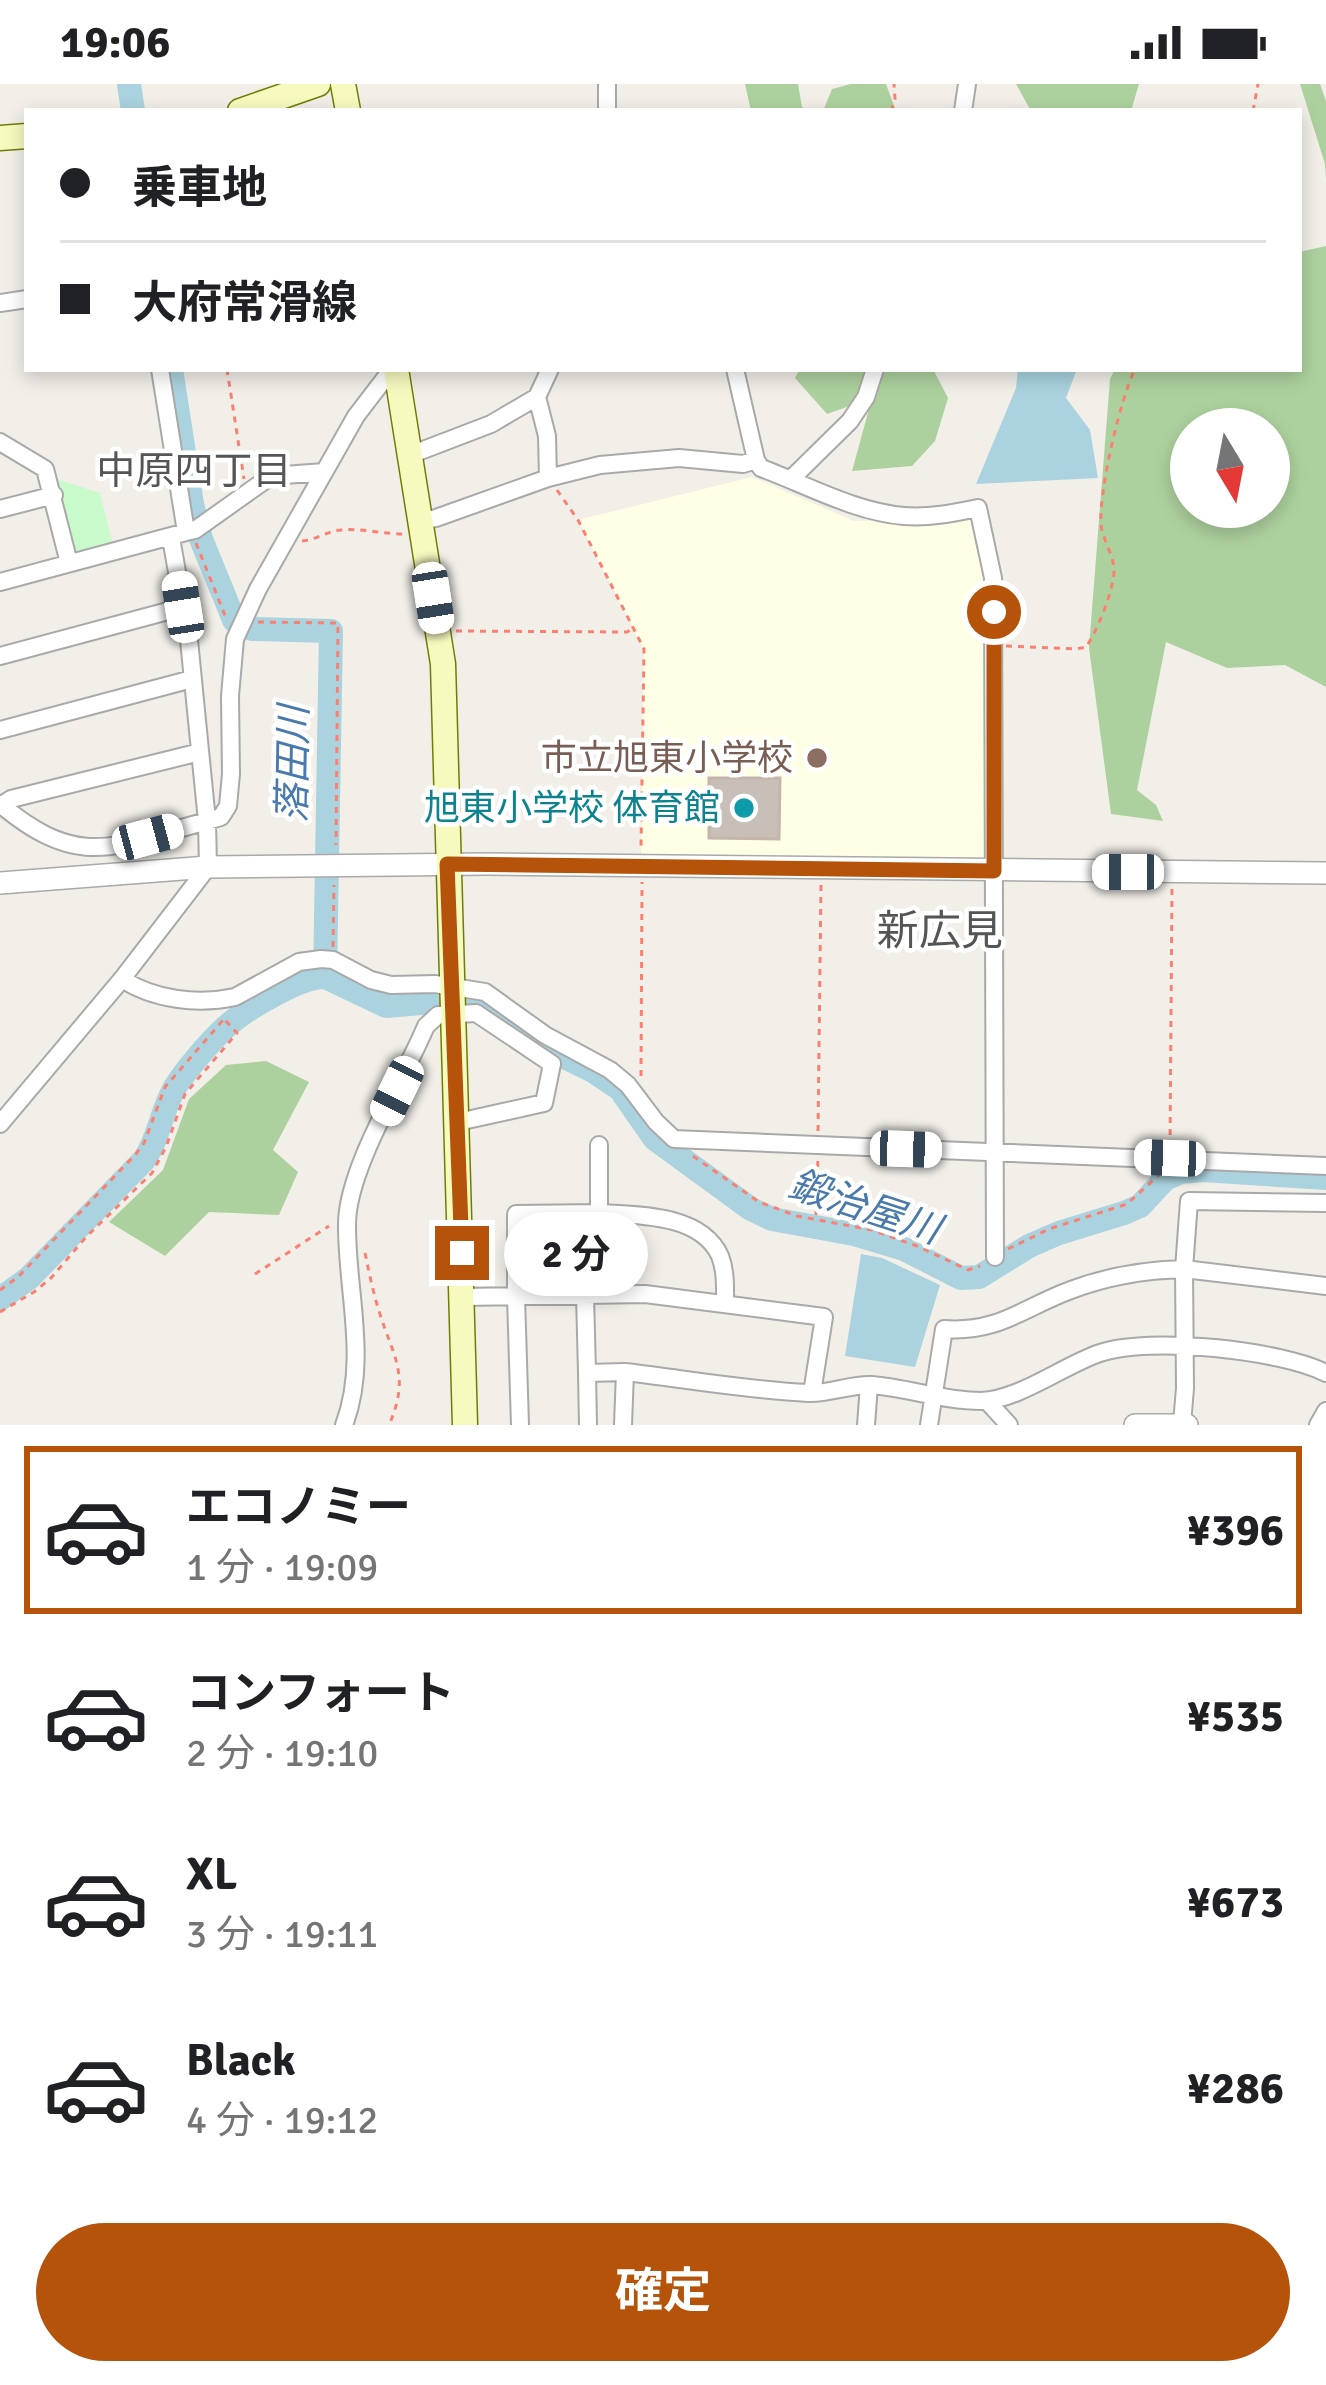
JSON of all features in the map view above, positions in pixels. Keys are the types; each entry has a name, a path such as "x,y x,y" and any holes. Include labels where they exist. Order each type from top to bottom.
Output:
{"main road":[{"path":"249,108 318,84"},
{"path":"395,372 443,664 466,1425"}],"street":[{"path":"0,1124 122,979 208,867 183,607 183,534 160,372"},
{"path":"200,752 1,805 46,837 88,848 108,848 221,817 228,806 230,696 241,626 356,416 392,372"},
{"path":"410,454 491,424 537,397 549,372"},
{"path":"736,372 761,468 875,511 941,515 978,508 993,578 995,1257"},
{"path":"791,479 850,421 866,397 874,372"},
{"path":"537,397 547,436 548,478"},
{"path":"0,442 45,469 69,563"},
{"path":"422,526 548,478 600,465 679,458 743,464 756,460"},
{"path":"0,582 183,534 271,476 324,472"},
{"path":"0,509 54,495"},
{"path":"0,656 183,607"},
{"path":"0,730 192,679"},
{"path":"0,883 208,867 447,864 1326,873"},
{"path":"122,979 160,995 199,1002 235,997 299,962 333,960 391,985 435,984 453,1001 552,1064 544,1103 458,1122"},
{"path":"344,1425 351,1401 356,1330 347,1221 352,1190 426,1026 453,1001 485,992 545,1035 610,1070 674,1139 1326,1166"},
{"path":"599,1145 599,1213"},
{"path":"1135,1425 1185,1425 1184,1269 1189,1201 1326,1203"},
{"path":"520,1425 517,1214 599,1213 684,1224 719,1253 725,1304"},
{"path":"929,1425 944,1329 987,1328 1062,1293 1151,1270 1184,1269 1326,1286"},
{"path":"464,1297 645,1294 824,1317 812,1393"},
{"path":"585,1295 588,1425"},
{"path":"587,1373 625,1372 812,1393 869,1385 987,1401 1105,1351 1167,1343 1304,1362 1326,1373"},
{"path":"622,1425 625,1372"},
{"path":"866,1425 869,1385"},
{"path":"987,1401 1009,1425"},
{"path":"1318,1425 1326,1411"}],"path":[{"path":"227,372 246,493"},
{"path":"994,646 1076,649 1086,647 1094,637 1114,569 1101,523 1102,507 1120,412 1134,372"},
{"path":"548,478 578,520 644,649 641,1088 634,1093"},
{"path":"286,539 309,542 334,531 384,534 422,526"},
{"path":"183,534 229,624 338,623 333,960"},
{"path":"438,632 627,632 633,628"},
{"path":"816,1219 821,869"},
{"path":"0,1289 18,1277 144,1144 165,1087 224,1019 226,999"},
{"path":"0,1312 51,1278 152,1173 185,1094 237,1034 224,1019"}],"shaded area":[{"name":"市立旭東小学校","path":"752,477 854,521 938,520 971,514 989,578 994,871 641,867 644,649 578,520"}],"green space":[{"path":"745,84 798,84 804,108 750,108"},
{"path":"886,84 895,108 824,108 832,89"},
{"path":"1016,84 1139,84 1132,108 1029,108"},
{"path":"1300,84 1320,84 1326,101 1326,180 1325,164"},
{"path":"1326,246 1326,687 1285,665 1227,668 1166,642 1137,790 1156,805 1163,821 1111,814 1089,648 1114,372 1302,372 1302,251"},
{"path":"798,372 935,372 948,398 935,441 912,466 852,471 872,398 827,414 795,378"},
{"path":"56,479 100,493 113,545 82,554 73,548"},
{"path":"266,1061 309,1082 273,1150 298,1172 279,1215 209,1212 165,1256 109,1222 163,1170 189,1099 226,1065"}],"water":[{"path":"1018,372 1076,372 1066,398 1090,430 1098,478 976,484 1016,388"},
{"path":"861,1254 882,1258 940,1285 915,1367 845,1356"}],"building":[{"name":"旭東小学校 体育館","path":"709,778 780,778 779,839 709,838"}],"waterway":[{"name":"落田川","path":"129,84 133,108"},
{"name":"落田川","path":"171,372 192,504 234,620"},
{"name":"落田川","path":"252,629 331,631 325,977"},
{"name":"鍛治屋川","path":"0,1299 29,1278 144,1160 177,1084 219,1034 278,993 325,977 386,1006 445,1001 487,1006 550,1050 620,1089 655,1139 751,1209 772,1219 904,1249 961,1278 979,1277 1029,1246 1140,1206 1165,1179 1181,1172 1326,1178"}],"place":[{"name":"市立旭東小学校","path":"817,758"},
{"name":"旭東小学校 体育館","path":"744,808"}],"district":[{"name":"中原四丁目","path":"194,471"},
{"name":"新広見","path":"940,931"}],"route":[{"path":"462,1253 447,864 994,871 994,612"}]}
